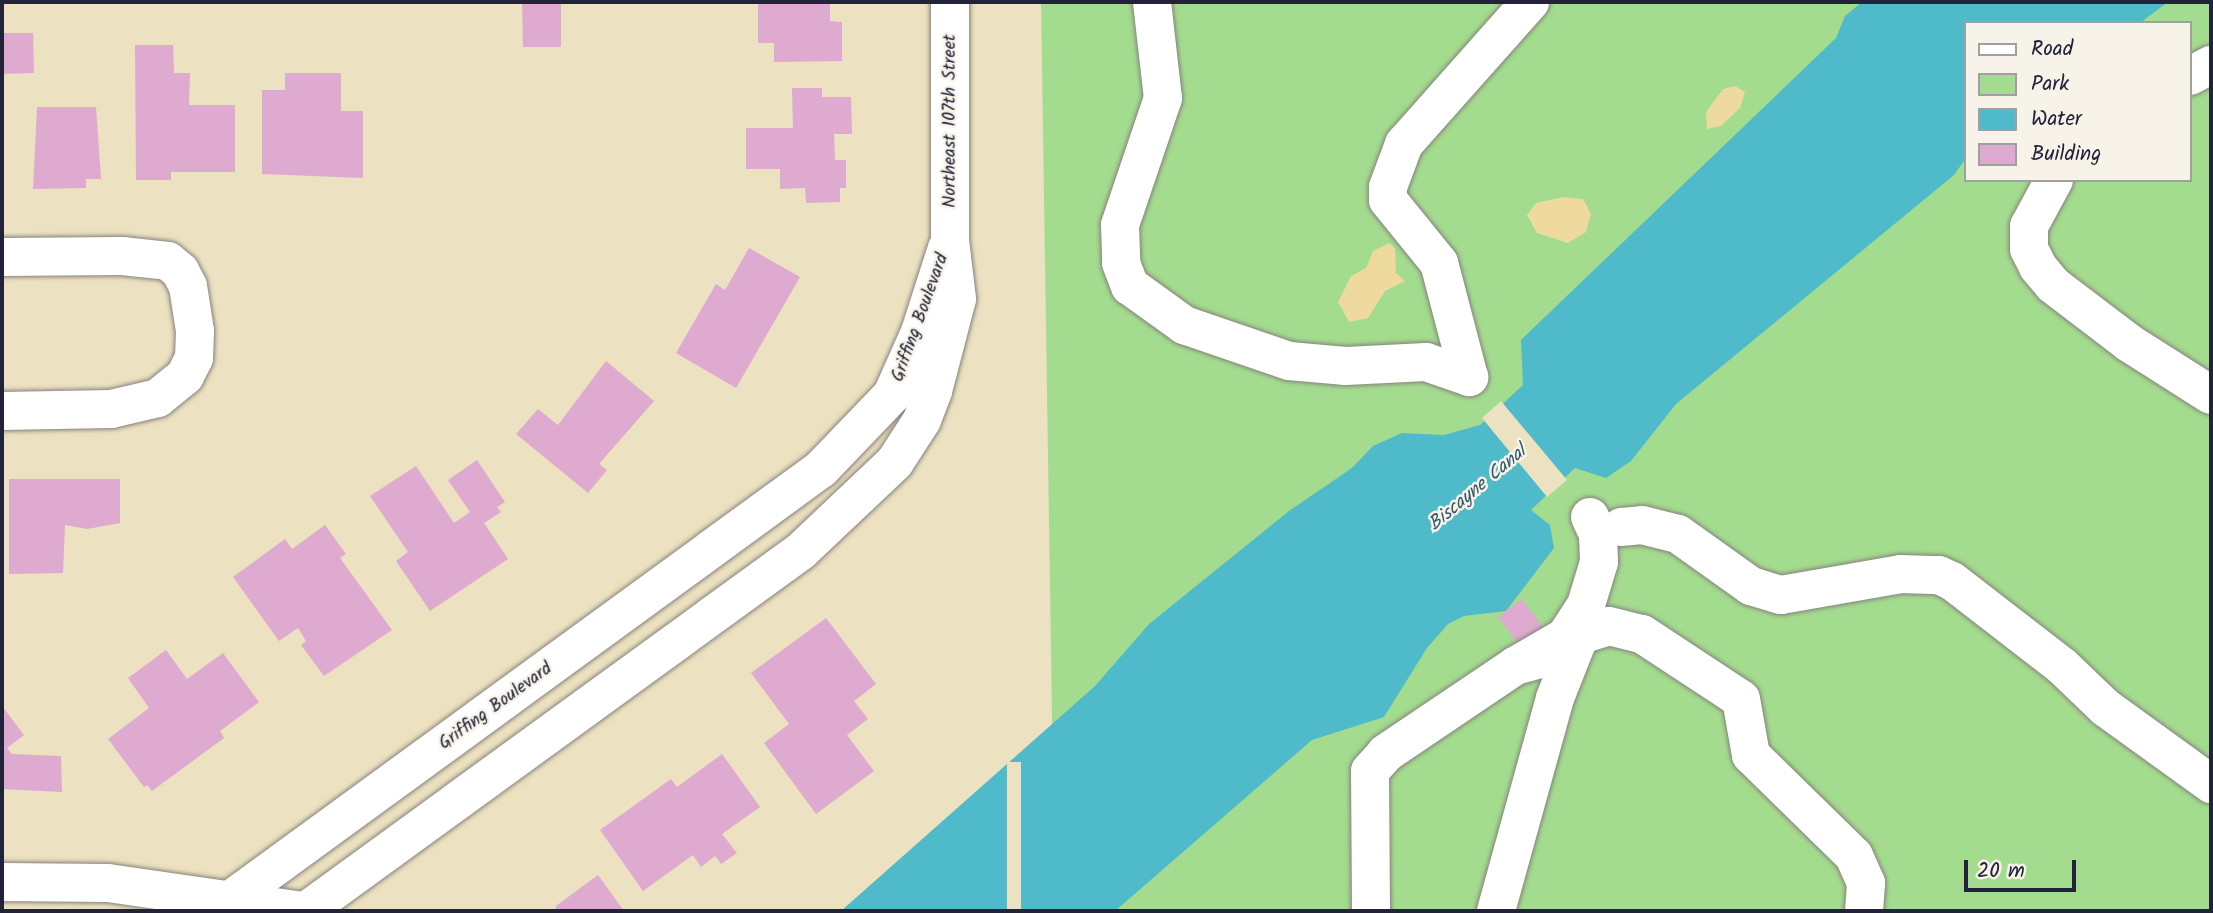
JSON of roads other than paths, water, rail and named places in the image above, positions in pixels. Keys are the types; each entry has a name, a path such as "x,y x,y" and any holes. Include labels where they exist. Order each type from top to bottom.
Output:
{"street":[{"name":"Northeast 107th Street","path":"950,2 950,240"},
{"path":"1152,2 1163,98 1120,225 1121,263 1130,286 1184,325 1289,361 1346,366 1426,362 1469,377 1438,263 1388,200 1388,187 1405,144 1530,2"},
{"path":"2192,75 2211,65"},
{"path":"2053,182 2029,226 2029,249 2038,267 2053,285 2129,343 2211,396"},
{"name":"Griffing Boulevard","path":"222,905 801,487 844,448 892,395 906,369 950,240"},
{"name":"Griffing Boulevard","path":"305,911 801,551 875,484 922,420 943,360 957,299 950,240"},
{"path":"2,257 122,256 167,261 180,271 188,286 195,331 194,358 185,376 159,398 111,409 2,411"},
{"path":"1371,911 1370,771 1386,753 1515,666 1565,637 1586,605 1602,535 1642,525 1678,534 1751,586 1781,595 1901,574 1939,575 1952,581 2062,666 2106,708 2211,784"},
{"path":"1515,666 1555,655 1580,635 1609,626 1642,634 1741,699 1751,755 1854,856 1866,883 1864,911"},
{"path":"1496,911 1555,698 1580,635"},
{"path":"2,882 108,883 222,905 305,911"}],"water":[{"name":"Biscayne Canal","path":"1862,2 2168,2 2143,21 1965,21 1965,159 1954,175 1676,404 1631,461 1606,478 1575,468 1531,510 1550,525 1554,548 1506,611 1464,616 1448,624 1427,648 1384,717 1312,740 1115,911 841,911 1095,686 1149,624 1289,511 1352,468 1373,446 1402,433 1444,435 1480,425 1523,385 1521,340 1836,38 1845,16"}]}
